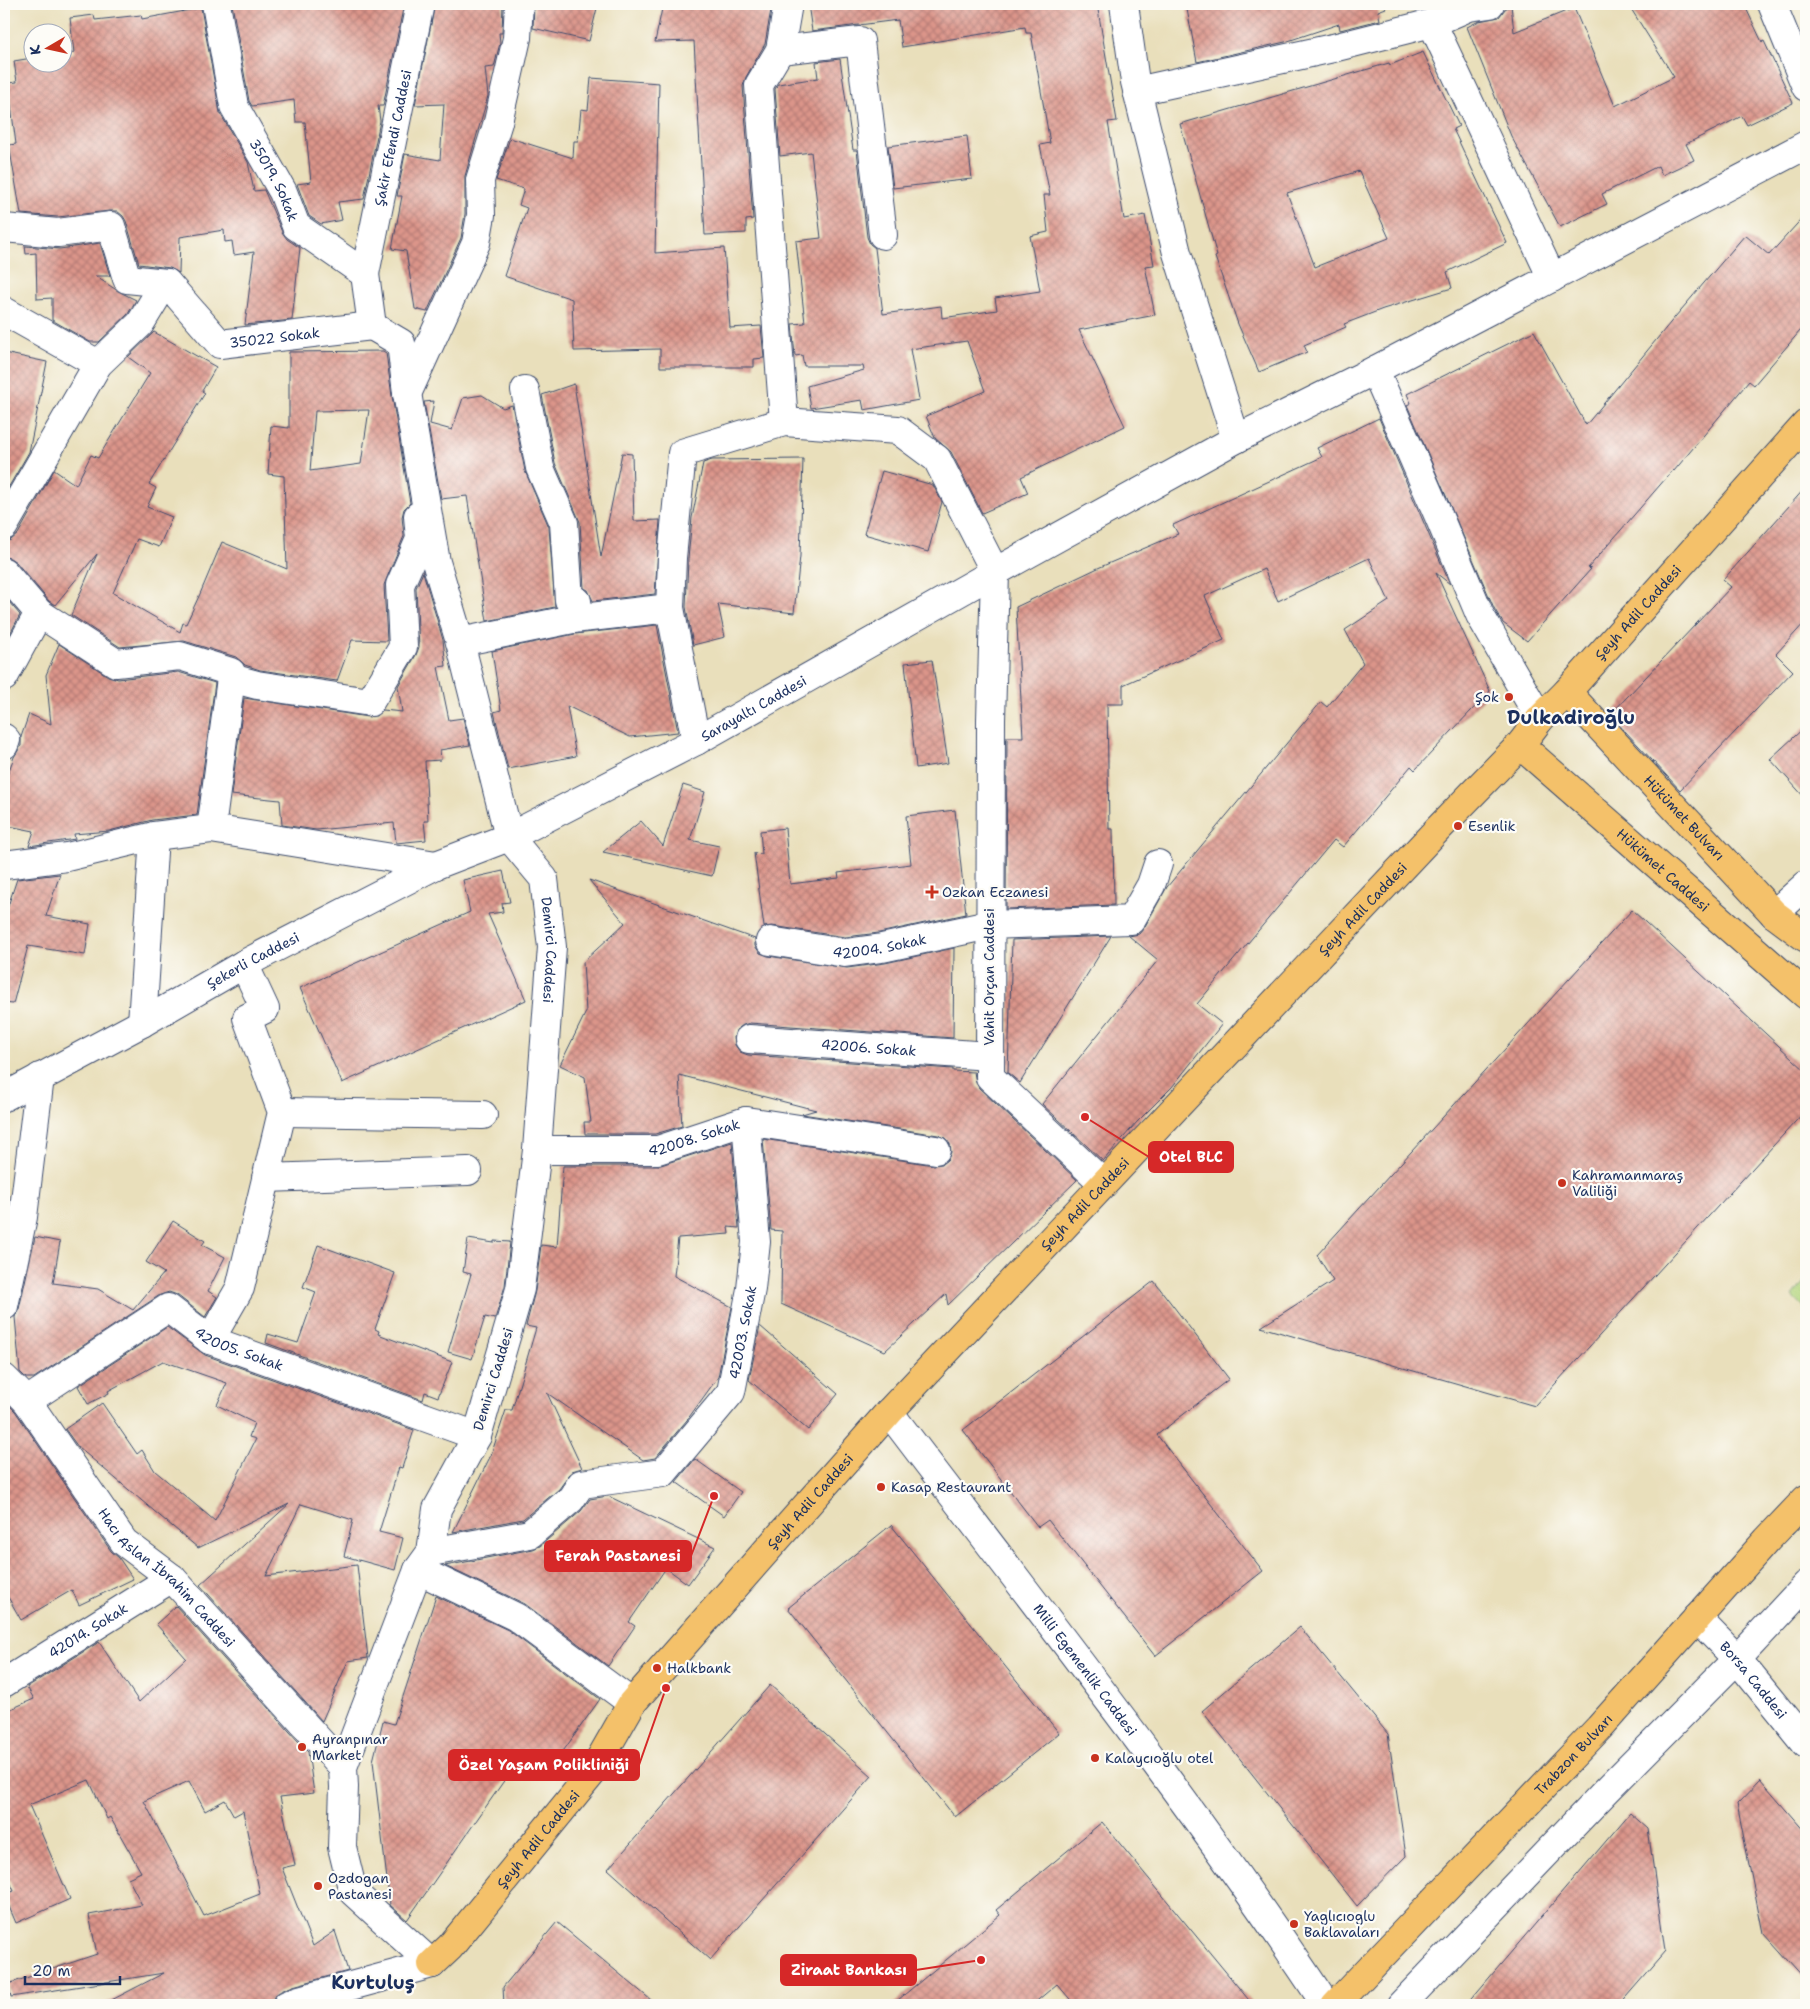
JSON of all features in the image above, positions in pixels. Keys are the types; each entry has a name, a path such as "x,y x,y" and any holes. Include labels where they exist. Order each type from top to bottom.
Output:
{"main road":[{"name":"Şeyh Adil Caddesi","path":"432,1964 450,1947 592,1773 632,1703 889,1412 1438,829 1520,745 1540,719 1567,692 1806,424"},
{"name":"Hükümet Bulvarı","path":"1567,692 1774,914 1806,938"},
{"name":"Hükümet Caddesi","path":"1520,745 1806,995"},
{"name":"Trabzon Bulvarı","path":"1335,2005 1598,1728 1806,1499"}],"street":[{"name":"35019. Sokak","path":"216,4 234,106 282,192 296,226 365,274"},
{"name":"Şakir Efendi Caddesi","path":"365,274 420,4"},
{"path":"508,837 460,642 436,562 407,393 476,244 482,215 480,180 498,122 517,38 519,4"},
{"path":"784,422 759,85 780,50 788,4"},
{"path":"1124,4 1137,91 1177,253 1236,439"},
{"path":"1772,4 1806,87"},
{"path":"1137,91 1334,48 1432,23 1476,5"},
{"path":"1432,23 1552,278"},
{"path":"780,50 860,41 882,235"},
{"name":"Sarayaltı Caddesi","path":"508,837 696,741 995,572 1236,439 1375,370 1806,145"},
{"path":"4,228 58,233 111,226 127,279 167,283"},
{"path":"231,678 258,685 370,702 403,647 400,586 420,539 407,393 401,343 372,326 365,274"},
{"path":"4,526 98,364 140,324 167,283"},
{"name":"35022 Sokak","path":"167,283 220,344 372,326"},
{"path":"4,311 98,364"},
{"path":"1375,370 1440,517 1480,615 1540,719"},
{"path":"525,390 540,468 564,523 569,600 577,601 579,615 573,619"},
{"path":"696,741 670,608 672,558 682,453 784,422 898,430 937,459 995,572"},
{"path":"4,572 39,613 116,663 180,656 231,672 211,829"},
{"name":"Vahit Orçan Caddesi","path":"995,572 991,720 990,1077 1103,1184"},
{"path":"460,642 573,619 670,608"},
{"path":"4,677 39,613"},
{"path":"4,738 6,740 4,745"},
{"path":"4,865 28,860 67,857 154,836 211,829 436,865"},
{"path":"142,1023 154,836"},
{"name":"Şekerli Caddesi","path":"4,1097 142,1023 244,964 436,865 508,837"},
{"name":"Demirci Caddesi","path":"432,1964 353,1892 342,1847 343,1767 424,1561 437,1509 477,1436 520,1289 537,1150 552,947 544,879 508,837"},
{"name":"42004. Sokak","path":"770,941 845,952 882,948 989,925 1131,920 1151,885 1158,864"},
{"path":"1774,914 1806,885"},
{"path":"210,1340 240,1288 282,1112 247,1018 265,1009 244,964"},
{"name":"42006. Sokak","path":"750,1039 989,1056"},
{"path":"4,1306 23,1217 40,1077"},
{"path":"282,1112 483,1115"},
{"name":"42008. Sokak","path":"537,1150 658,1150 746,1121 936,1150"},
{"name":"42003. Sokak","path":"424,1561 530,1534 571,1499 581,1484 662,1473 731,1392 751,1289 756,1242 746,1121"},
{"path":"266,1178 468,1171"},
{"name":"42005. Sokak","path":"27,1401 168,1308 210,1340 477,1436"},
{"name":"Hacı Aslan İbrahim Caddesi","path":"4,1378 27,1401 124,1542 172,1578 343,1767"},
{"name":"Milli Egemenlik Caddesi","path":"889,1412 1124,1721 1272,1924 1326,2005"},
{"path":"424,1561 516,1617 632,1703"},
{"name":"42014. Sokak","path":"4,1683 172,1578"},
{"path":"1401,2005 1806,1585"},
{"name":"Borsa Caddesi","path":"1697,1618 1737,1658 1806,1744"},
{"path":"287,2005 299,2000 432,1964"}],"green space":[{"path":"1806,1279 1806,1310 1793,1297"}],"building":[{"path":"232,4 404,4 383,106 378,106 380,121 364,199 338,202 342,220 321,224 309,216 297,184 311,182 305,122 296,122 294,100 252,106 249,101"},
{"path":"435,4 503,4 502,33 499,33 500,43 494,67 485,68 488,96 465,176 465,214 461,238 427,312 415,309 406,251 392,249 402,196 397,196 405,154 440,160 444,104 415,105"},
{"path":"534,4 598,4 589,41 533,28"},
{"path":"663,4 772,4 765,44 746,77 743,86 753,219 746,220 746,233 705,235 694,41 655,42"},
{"path":"808,4 1097,4 1117,121 1108,122 1124,219 1145,215 1154,265 1145,266 1155,315 1079,330 1125,426 1021,477 1028,493 982,513 951,452 935,438 926,416 985,391 967,341 910,349 919,400 864,410 862,400 811,408 807,386 864,370 863,366 804,366 802,355 795,356 792,324 805,323 796,241 821,238 811,152 780,156 775,89 778,84 818,78 816,62 840,59 853,150 857,150 867,237 870,244 875,248 883,314 941,306 942,318 997,310 995,298 1040,291 1030,236 1048,232 1044,195 1050,195 1040,145 1050,143 1031,33 1026,33 1025,27 902,47 898,20 812,31"},
{"path":"1186,4 1385,4 1386,8 1378,11 1380,20 1340,30 1339,24 1285,42 1197,62"},
{"path":"1628,4 1744,4 1762,42 1764,41 1793,103 1747,125 1742,116 1686,144 1694,160 1662,175 1658,166 1602,194 1607,204 1560,227 1511,136 1467,27 1479,21 1499,17 1511,5 1514,32 1574,8 1615,106 1674,77"},
{"path":"201,8 220,113 248,162 254,191 264,190 282,232 287,239 300,248 292,320 245,325 254,252 234,255 232,241 225,242 224,230 180,237 179,273 170,268 139,264 126,221 117,211 58,217 21,214 9,145 16,144 8,83 17,82 14,61 22,60 22,72 72,72 72,53 74,53 72,22 70,18 94,15 95,20 141,15 142,19"},
{"path":"1423,52 1459,126 1453,129 1507,243 1447,272 1452,288 1383,309 1344,324 1346,327 1304,345 1307,352 1259,372 1238,324 1215,257 1217,256 1180,124 1389,63 1390,65","holes":["1359,171 1389,238 1315,267 1287,193"]},
{"path":"591,78 659,83 655,253 724,248 730,328 761,326 764,358 754,359 754,367 660,367 660,349 574,351 572,299 504,276 527,208 519,205 524,189 496,180 510,138 573,158 574,141 578,141 581,109 588,110"},
{"path":"967,136 972,179 893,188 888,146"},
{"path":"1806,214 1806,324 1754,385 1749,381 1674,471 1588,568 1591,569 1527,641 1503,623 1494,608 1407,405 1411,403 1407,394 1534,331 1586,425 1745,235 1769,255"},
{"path":"100,243 110,276 95,276 136,300 128,314 99,342 90,342 52,320 52,298 37,299 36,253 26,254 25,246 60,249"},
{"path":"154,332 216,367 202,391 205,393 149,484 156,488 147,507 172,517 159,547 137,539 113,593 180,632 183,623 186,624 200,594 222,542 287,569 284,476 268,474 271,426 289,428 289,352 383,351 386,353 410,503 404,509 402,517 404,536 384,585 387,641 352,640 337,681 260,670 245,665 236,657 184,641 120,647 71,615 97,554 55,605 49,601 16,562 4,557 4,542 11,540 18,534 54,470 76,485 91,455 98,458 150,373 128,357","holes":["369,410 361,464 310,471 315,411"]},
{"path":"4,353 47,362 29,452 4,495"},
{"path":"574,384 601,557 622,453 632,454 634,521 660,520 655,594 593,601 588,590 584,588 580,522 555,463 542,395"},
{"path":"482,395 503,408 512,405 525,471 549,527 555,607 487,621 467,496 441,499 424,402 434,401 430,424 452,430 463,398"},
{"path":"1379,418 1450,584 1436,573 1490,691 1415,770 1411,766 1343,847 1334,840 1197,1004 1222,1024 1172,1087 1137,1122 1103,1161 1042,1104 1158,960 1129,936 1139,934 1144,928 1167,887 1321,702 1327,707 1363,663 1345,630 1389,601 1369,558 1278,601 1264,569 1205,596 1224,640 1123,685 1123,704 1107,704 1109,829 1113,829 1114,905 1006,909 1007,737 1023,737 1016,607 1098,568 1178,534 1173,525 1322,457 1317,448"},
{"path":"803,459 800,556 794,613 718,604 725,637 693,645 686,607 688,559 692,518 703,463 712,460"},
{"path":"882,471 933,485 942,502 928,552 864,534"},
{"path":"1806,487 1806,621 1776,654 1793,671 1680,790 1610,715 1731,587 1723,580"},
{"path":"423,572 443,640 446,666 438,667 449,720 463,718 470,745 440,750 441,760 425,761 428,821 424,821 426,840 396,843 394,823 316,830 282,825 280,800 231,795 244,698 368,717 376,716 383,710 402,712 398,686 419,647 416,588"},
{"path":"4,596 20,615 4,645"},
{"path":"657,625 678,732 630,737 567,706 576,756 508,769 494,712 501,710 492,651 575,634"},
{"path":"59,644 108,676 118,679 178,672 215,683 197,815 152,820 109,831 74,834 75,839 29,846 34,831 4,825 4,784 14,757 21,746 21,737 29,714 51,724 46,675"},
{"path":"932,660 948,763 916,768 905,663"},
{"path":"1806,726 1806,799 1770,759"},
{"path":"683,785 705,792 690,840 719,846 712,876 603,852 641,821 663,846"},
{"path":"955,810 966,914 879,933 845,937 772,926 764,927 754,853 762,854 760,831 785,828 790,884 839,878 838,873 911,864 906,816"},
{"path":"503,871 510,902 502,903 503,912 488,914 526,1000 342,1083 300,988 470,912 463,880"},
{"path":"60,874 46,916 90,924 85,955 28,946 13,1004 4,1003 4,918 17,879"},
{"path":"589,880 755,939 755,946 760,953 768,956 847,968 885,963 954,948 953,1038 750,1023 736,1030 734,1037 735,1045 740,1052 748,1055 974,1072 979,1088 1077,1180 948,1305 946,1294 885,1351 781,1304 782,1231 771,1230 763,1139 934,1165 942,1164 948,1159 951,1152 950,1144 945,1138 938,1135 802,1114 816,1110 679,1075 682,1126 655,1134 585,1134 584,1122 591,1122 585,1077 560,1065 586,1012 583,962 625,923"},
{"name":"Kahramanmaraş Valiliği","path":"1632,910 1806,1071 1806,1110 1535,1406 1261,1327 1333,1281 1317,1255"},
{"path":"1111,936 1020,1083 1008,1073 1012,940"},
{"path":"732,1142 739,1228 728,1227 729,1234 678,1238 674,1276 732,1307 718,1377 687,1420 655,1458 643,1460 547,1393 582,1468 572,1471 559,1489 523,1519 453,1532 491,1455 506,1410 512,1410 536,1328 526,1326 535,1291 541,1245 557,1247 563,1166 658,1166"},
{"path":"173,1221 205,1241 202,1245 225,1257 208,1291 217,1297 205,1317 177,1295 169,1292 160,1295 34,1378 26,1378 20,1372 15,1317 19,1309 35,1237 60,1242 53,1283 98,1289 133,1310 164,1273 146,1262"},
{"path":"468,1239 494,1243 494,1241 510,1242 505,1286 495,1319 485,1317 472,1359 448,1352 471,1274 463,1272"},
{"path":"318,1245 395,1273 375,1329 379,1331 378,1334 452,1362 438,1397 425,1392 423,1400 266,1343 268,1334 298,1343 316,1292 303,1287"},
{"path":"1154,1281 1229,1379 1157,1435 1263,1571 1155,1656 1048,1520 1038,1527 963,1430"},
{"path":"760,1326 838,1394 808,1430 749,1380"},
{"path":"167,1327 205,1355 414,1430 402,1468 399,1467 379,1532 403,1538 395,1570 344,1556 353,1520 301,1504 266,1576 357,1565 368,1658 348,1661 322,1721 200,1585 289,1504 198,1548 78,1447 65,1429 102,1403 137,1454 142,1450 155,1471 215,1521 256,1439 249,1437 254,1423 217,1405 227,1383 163,1361 88,1404 78,1386"},
{"path":"4,1400 15,1411 111,1551 119,1558 133,1579 79,1605 72,1590 21,1620 4,1590"},
{"path":"695,1459 741,1492 724,1516 676,1482"},
{"path":"608,1496 715,1547 688,1584 666,1568 629,1622 635,1626 608,1666 525,1604 445,1566 540,1546 581,1511 590,1499"},
{"path":"891,1525 1059,1733 955,1817 788,1608"},
{"path":"436,1596 508,1630 600,1699 559,1757 524,1752 407,1920 390,1905 373,1761 383,1721 394,1724"},
{"path":"176,1606 308,1752 314,1793 280,1797 295,1865 282,1868 313,1946 335,1931 348,1971 293,1986 275,1995 272,2001 258,2005 102,2005 164,1973 11,1997 8,1984 97,1954 89,1915 142,1905 128,1878 141,1872 110,1817 107,1819 89,1780 29,1805 70,1899 16,1923 4,1895 14,1891 4,1869 4,1712 34,1699 27,1687 99,1642 139,1702 186,1658 156,1624","holes":["189,1781 205,1811 225,1800 234,1816 243,1811 260,1894 204,1916 144,1801"]},
{"path":"1300,1627 1388,1734 1406,1856 1357,1906 1202,1711"},
{"path":"770,1685 872,1776 710,1960 608,1869"},
{"path":"1760,1780 1806,1833 1806,1981 1763,1933 1737,1804"},
{"path":"1630,1813 1648,1829 1665,1952 1619,2005 1466,2005"},
{"path":"1102,1822 1253,2005 1075,2005 1057,1984 1032,2005 892,2005 1000,1915 996,1910"},
{"path":"557,1922 657,2005 504,2005 503,1987"}],"place":[{"name":"Şok","path":"1509,697"},
{"name":"Esenlik","path":"1458,826"},
{"name":"Ozkan Eczanesi","path":"932,892"},
{"name":"Otel BLC","path":"1085,1117"},
{"name":"Kahramanmaraş Valiliği","path":"1562,1183"},
{"name":"Kasap Restaurant","path":"881,1487"},
{"name":"Ferah Pastanesi","path":"714,1496"},
{"name":"Halkbank","path":"657,1668"},
{"name":"Özel Yaşam Polikliniği","path":"666,1688"},
{"name":"Ayranpınar Market","path":"302,1747"},
{"name":"Kalaycıoğlu otel","path":"1095,1758"},
{"name":"Ozdogan Pastanesi","path":"318,1886"},
{"name":"Yaglıcıoglu Baklavaları","path":"1294,1924"},
{"name":"Ziraat Bankası","path":"981,1960"}],"district":[{"name":"Dulkadiroğlu","path":"1571,717"},
{"name":"Kurtuluş","path":"373,1982"}]}
